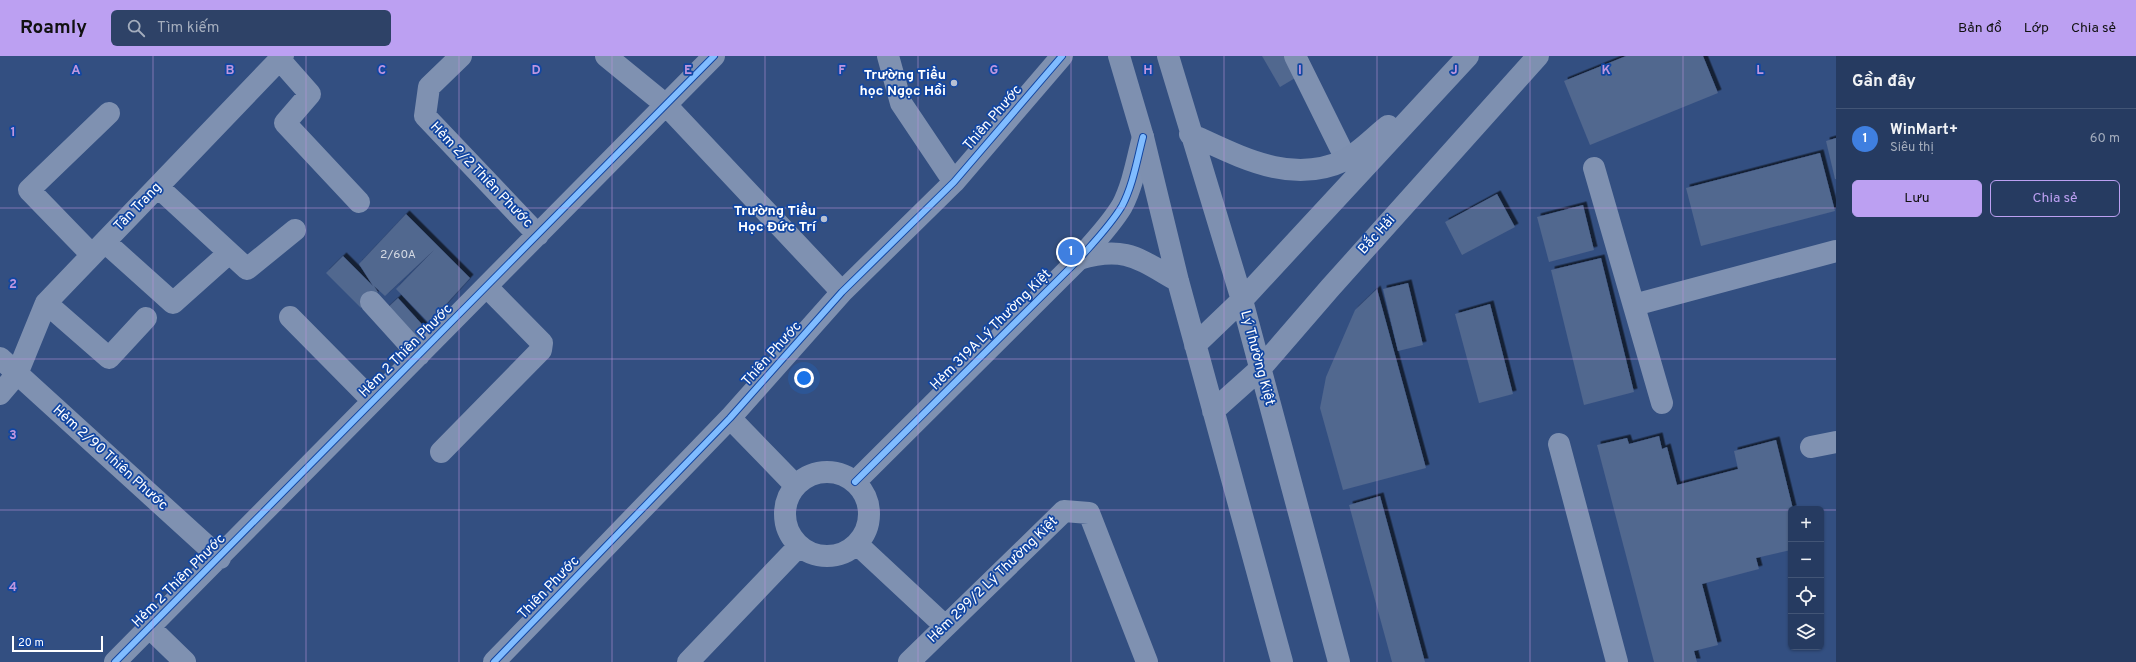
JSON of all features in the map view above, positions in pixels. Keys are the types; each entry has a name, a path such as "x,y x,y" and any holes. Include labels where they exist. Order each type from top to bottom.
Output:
{"main road":[{"path":"1119,56 1143,138 1178,281 1282,662"},
{"name":"Lý Thường Kiệt","path":"1168,56 1190,134 1242,300 1339,662"},
{"path":"1195,345 1242,300 1468,56"},
{"name":"Bắc Hải","path":"1213,411 1260,369 1330,288 1538,56"},
{"path":"1190,134 1251,162 1278,169 1309,170 1324,167 1346,159 1443,83"},
{"path":"1079,259 1096,254 1111,252 1125,254 1138,258 1178,281"}],"street":[{"name":"Hẻm 2/2 Thiên Phước","path":"461,56 429,87 425,116 538,235"},
{"path":"606,56 666,105 842,292"},
{"name":"Hẻm 2 Thiên Phước","path":"115,662 220,558 714,56"},
{"path":"888,56 901,103 954,182"},
{"name":"Thiên Phước","path":"494,662 730,418 842,292 954,182 1062,56"},
{"path":"1295,56 1346,159"},
{"path":"281,58 310,94 285,123 359,202"},
{"name":"Tân Trang","path":"0,394 17,374 46,303 281,58"},
{"path":"109,113 29,190 98,249 173,303 229,253"},
{"name":"Hẻm 319A Lý Thường Kiệt","path":"855,482 1079,259 1108,226 1122,205 1130,187 1143,138"},
{"path":"1594,168 1662,403"},
{"path":"158,187 247,270 295,230"},
{"path":"1634,305 1836,251"},
{"path":"441,452 541,350 542,343 487,287"},
{"path":"371,302 419,355"},
{"path":"46,303 109,358 146,318"},
{"path":"290,317 373,402"},
{"name":"Hẻm 2/90 Thiên Phước","path":"0,358 220,558"},
{"path":"730,418 795,485"},
{"path":"1811,447 1836,442"},
{"path":"1559,444 1617,662"},
{"path":"831,472 844,475 855,482 864,493 869,506 869,520 865,533 857,544 847,552 828,556 809,553 798,547 790,536 785,523 784,510 788,497 795,485 806,477 818,473 831,472"},
{"name":"Hẻm 299/2 Lý Thường Kiệt","path":"910,662 945,626 1064,511 1089,513 1147,662"},
{"path":"857,544 945,626"},
{"path":"688,662 798,547"},
{"path":"150,628 185,662"}],"building":[{"path":"1262,56 1292,56 1302,74 1280,87"},
{"path":"1626,56 1703,56 1718,93 1590,145 1564,81"},
{"path":"1836,138 1836,179 1835,179 1826,141"},
{"path":"1820,153 1835,211 1701,246 1686,188"},
{"path":"1497,194 1515,227 1462,255 1445,222"},
{"path":"1583,205 1594,250 1549,262 1537,217"},
{"path":"406,214 470,278 429,323 396,289 434,250 385,296 374,286 378,292 361,308 326,273 343,256 373,286 359,264"},
{"path":"1601,258 1634,392 1584,405 1551,270"},
{"path":"1408,283 1423,345 1398,351 1383,289"},
{"path":"1377,289 1426,468 1343,490 1320,408 1326,377 1355,310"},
{"path":"398,298 429,332 414,344 384,311"},
{"path":"1490,304 1513,394 1479,403 1455,314"},
{"path":"1659,436 1662,449 1667,447 1677,485 1738,469 1734,451 1776,440 1792,506 1788,506 1788,551 1756,558 1759,569 1702,584 1718,645 1694,651 1697,662 1654,662 1597,445 1627,438 1629,444"},
{"path":"1380,496 1425,662 1392,662 1349,505"}],"cycle path":[{"path":"115,662 714,56"},
{"path":"494,662 730,418 842,292 954,182 1062,56"},
{"path":"855,482 1079,259 1102,234 1126,198 1143,137"}],"place":[{"name":"Trường Tiểu học Ngọc Hồi","path":"954,83"},
{"name":"Trường Tiểu Học Đức Trí","path":"824,219"},
{"name":"WinMart+","path":"1071,252"}]}
